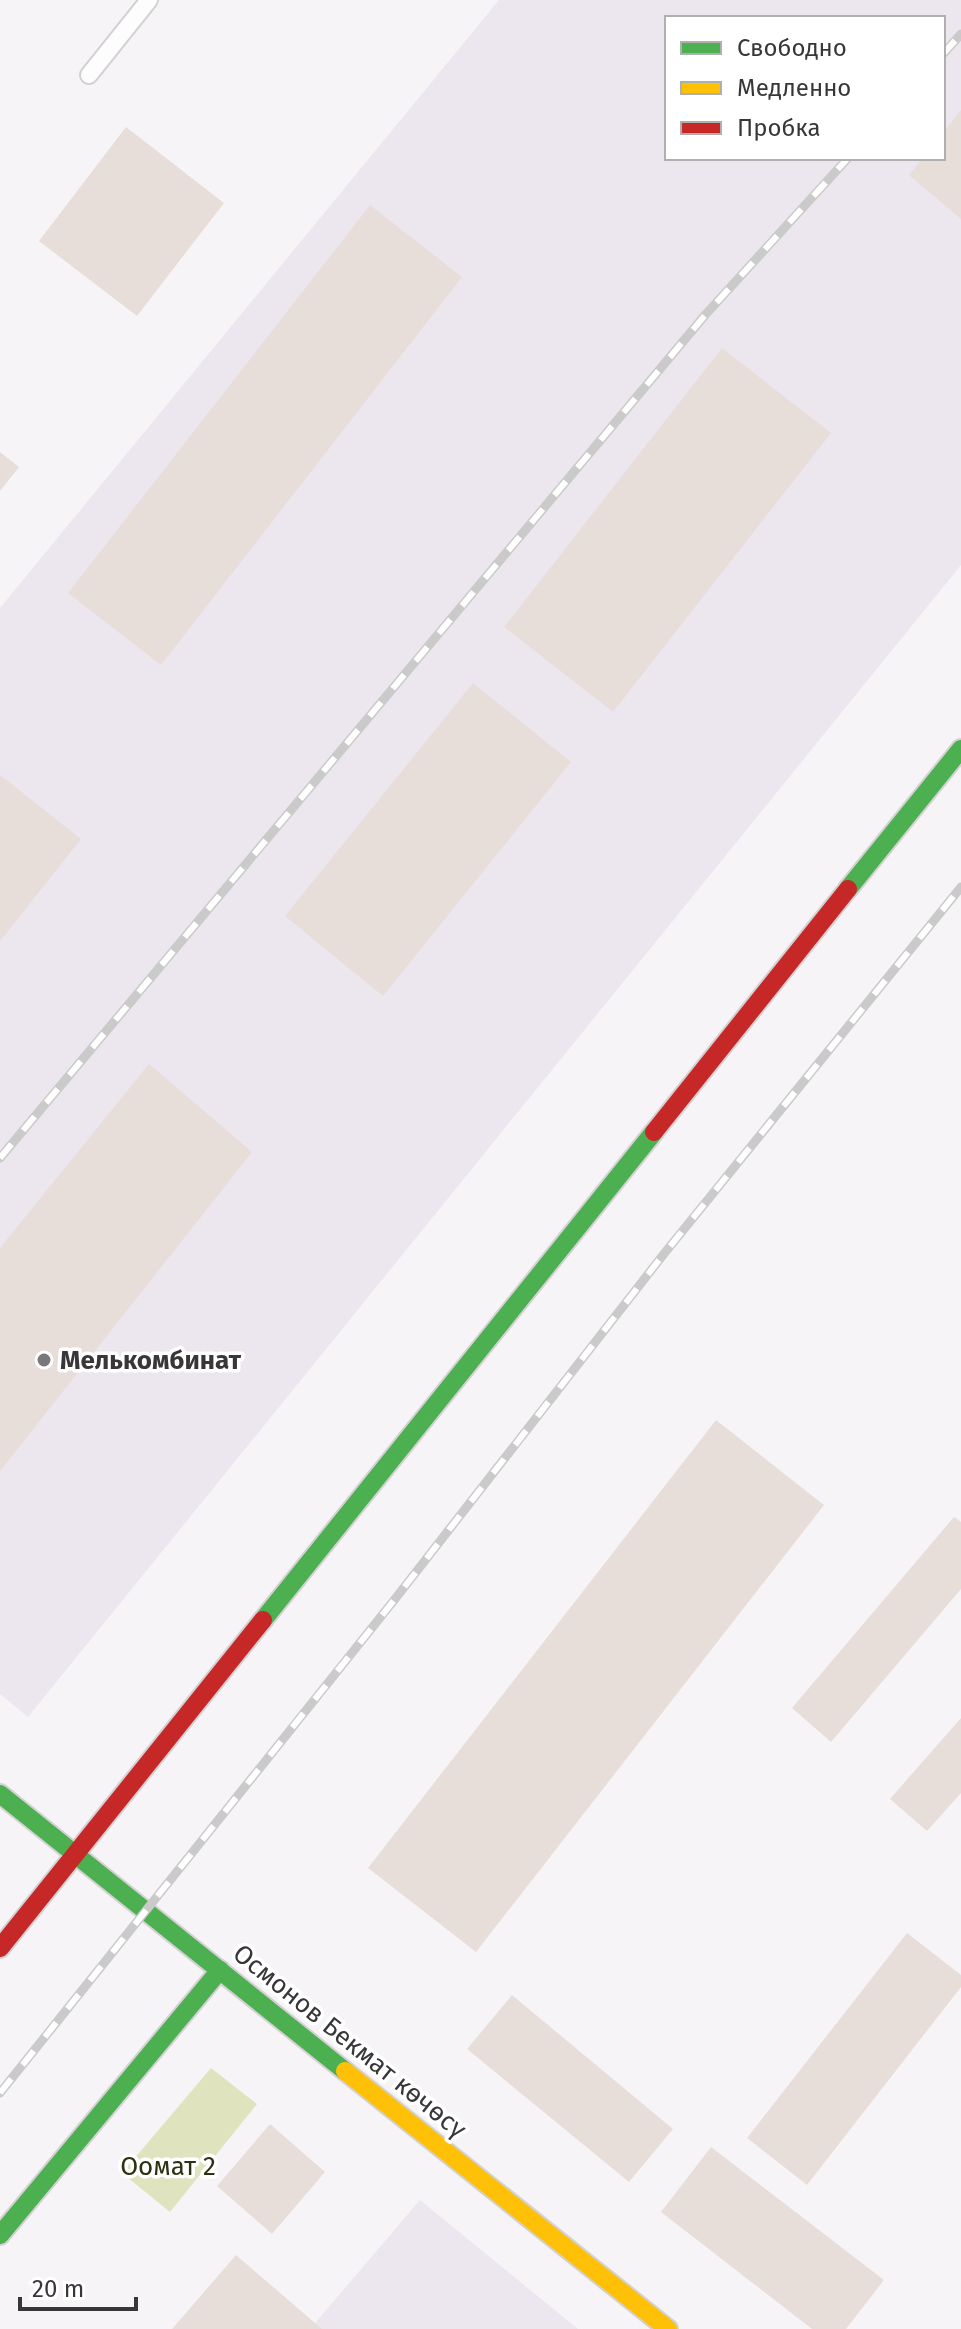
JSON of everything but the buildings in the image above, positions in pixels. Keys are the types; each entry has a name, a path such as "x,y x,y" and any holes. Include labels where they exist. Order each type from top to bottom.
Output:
{"street":[{"path":"0,1948 961,749"},
{"name":"Осмонов Бекмат көчөсү","path":"0,1794 668,2329"},
{"path":"0,2235 220,1970"}],"lane":[{"path":"89,75 149,0"}],"shaded area":[{"path":"499,0 961,0 961,565 28,1717 0,1694 0,608"},
{"path":"420,2200 578,2329 310,2329"}],"green space":[{"name":"Оомат 2","path":"211,2068 257,2104 170,2212 122,2173"}],"railway":[{"path":"945,52 961,34"},
{"path":"0,1158 706,314 846,160"},
{"path":"0,2093 395,1599 663,1255 961,887"}],"traffic: fast":[{"path":"848,889 961,749"},
{"path":"263,1620 654,1132"},
{"path":"0,1794 345,2071"},
{"path":"0,2235 220,1970"}],"traffic: slow":[{"path":"345,2071 668,2329"}],"traffic: jam":[{"path":"654,1132 848,889"},
{"path":"0,1948 263,1620"}],"place":[{"name":"Мелькомбинат","path":"44,1360"}]}
